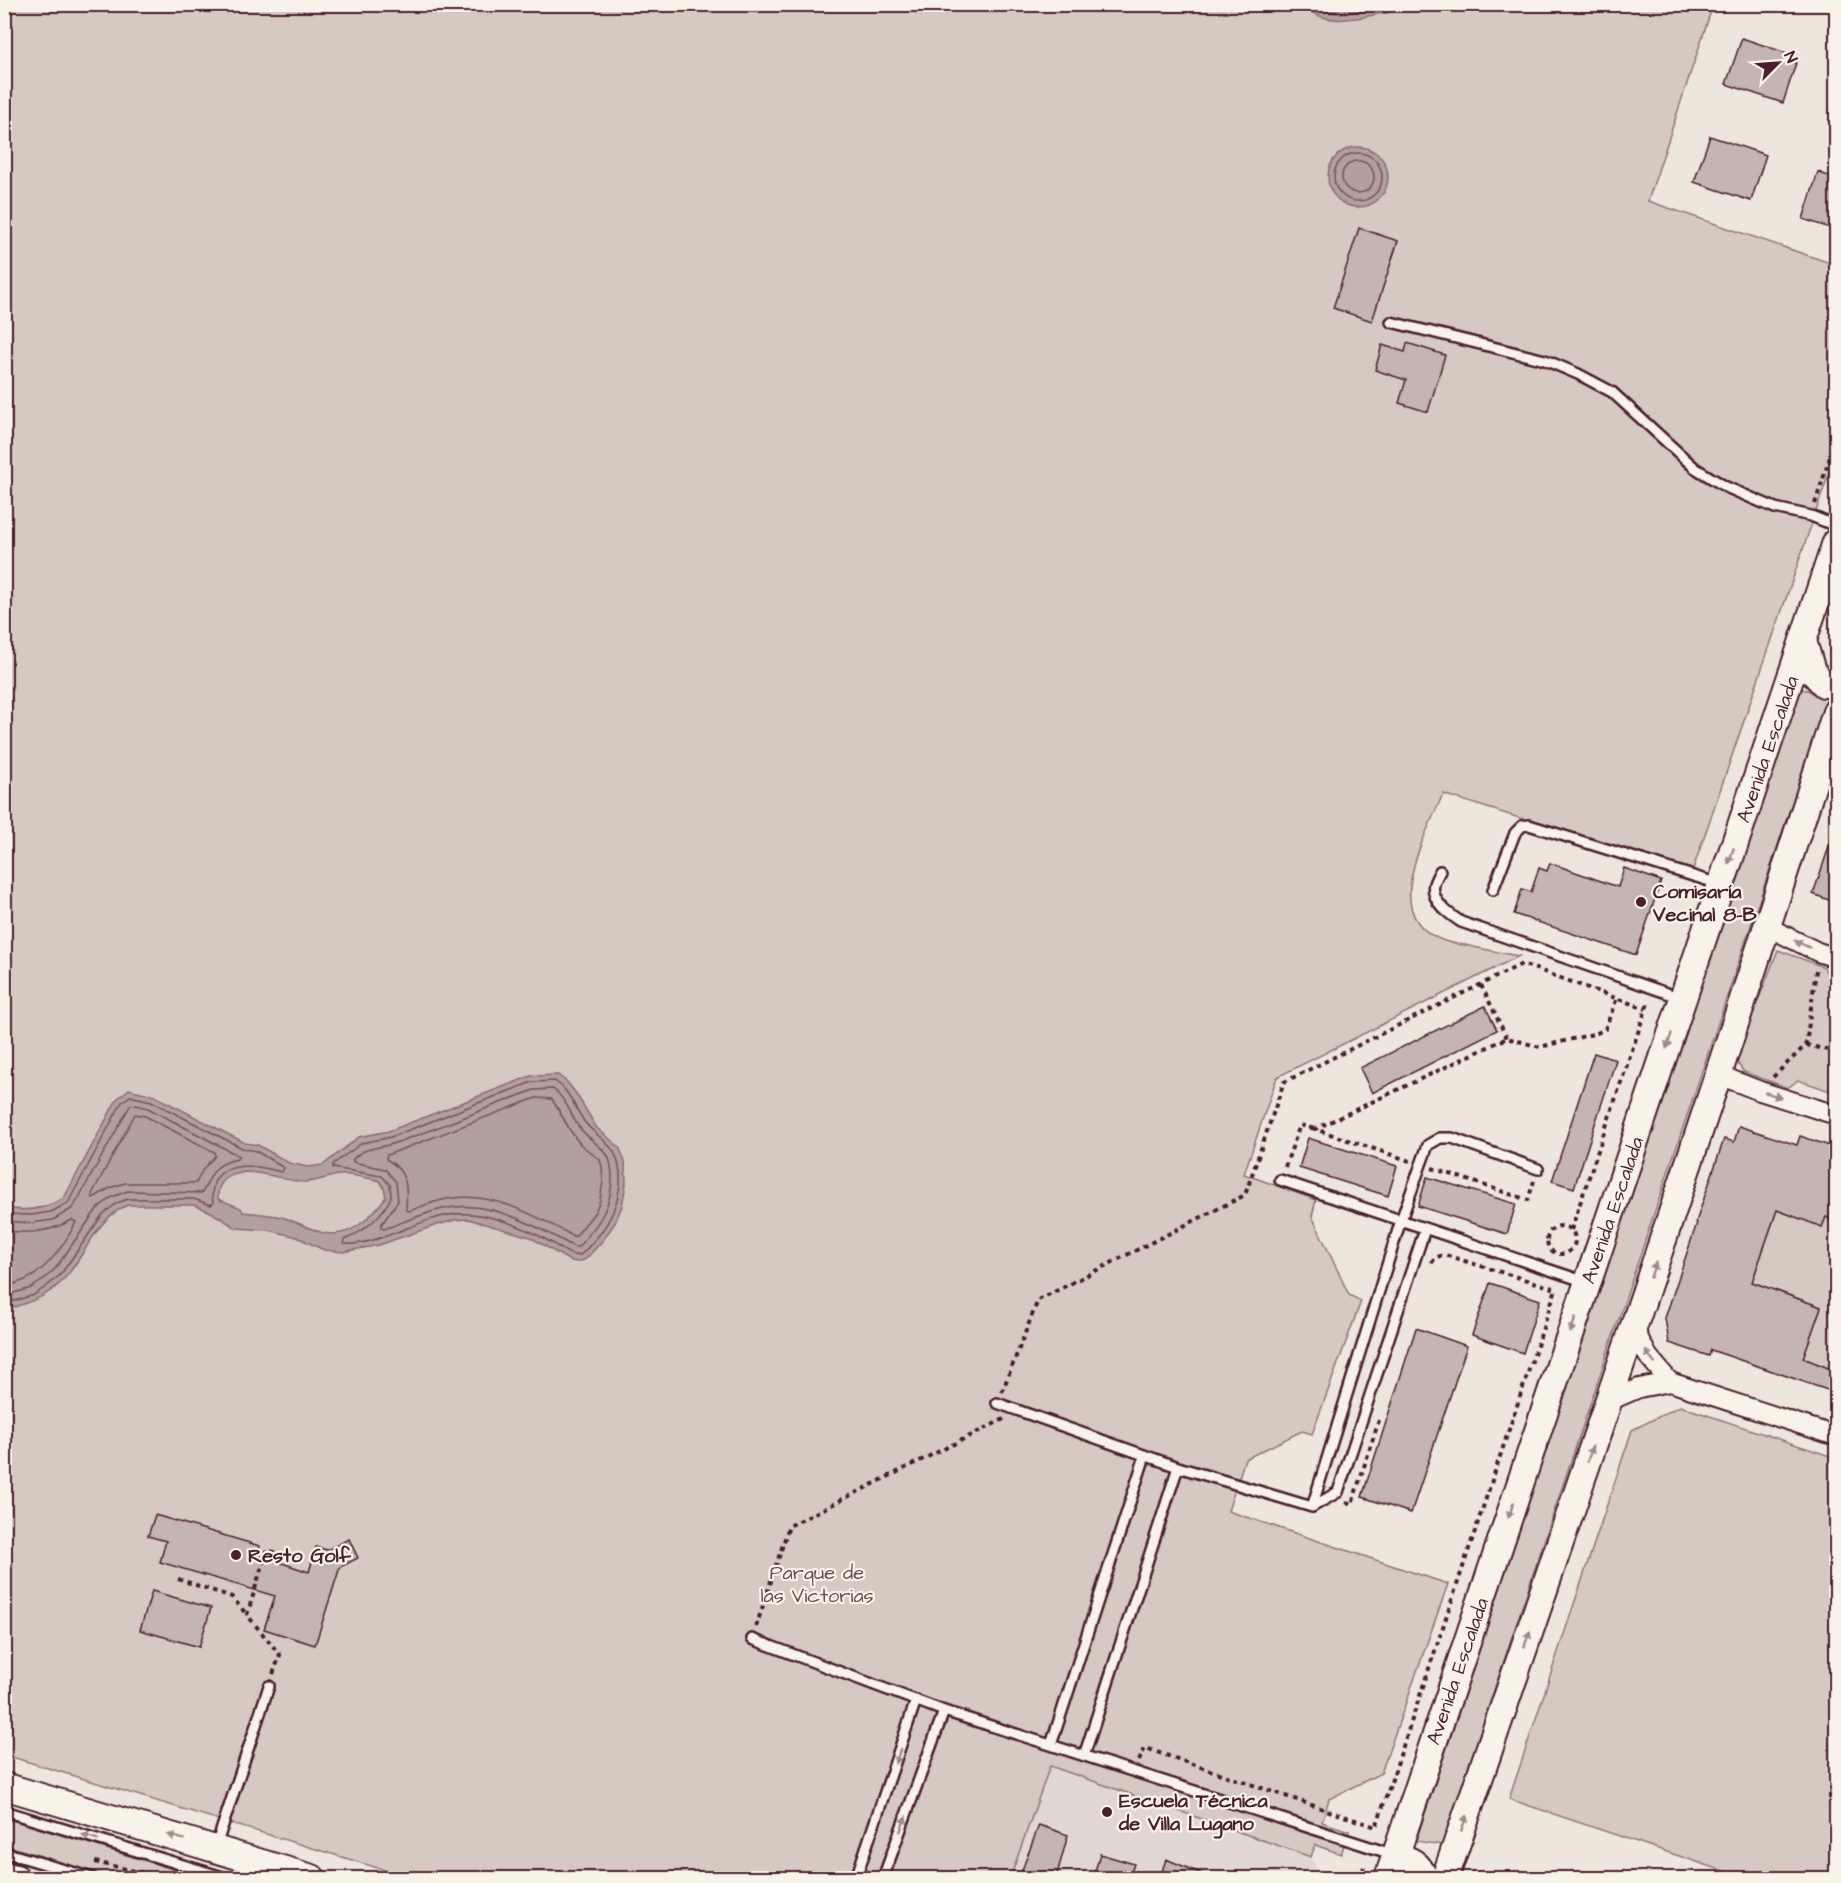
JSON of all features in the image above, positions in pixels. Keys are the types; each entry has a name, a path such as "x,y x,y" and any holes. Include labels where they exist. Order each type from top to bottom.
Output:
{"main road":[{"name":"Avenida Escalada","path":"1391,1867 1803,641 1831,574 1836,542"},
{"path":"1803,641 1812,671 1824,684 1836,684"},
{"path":"1445,1878 1634,1329 1768,927 1836,712"},
{"path":"4,1786 312,1878"},
{"path":"1391,1867 1413,1861 1420,1867 1424,1878"},
{"path":"4,1875 16,1878"}],"street":[{"path":"1768,927 1818,952 1836,958"},
{"path":"1719,1075 1760,1091 1836,1115"},
{"path":"1634,1329 1648,1356 1670,1382"},
{"path":"1609,1401 1638,1388 1670,1382 1836,1436"}],"lane":[{"path":"1391,322 1545,360 1578,374 1612,392 1695,468 1726,487 1775,508 1811,516 1836,526"},
{"path":"1493,890 1515,833 1522,826 1529,825 1721,885"},
{"path":"1440,871 1433,886 1436,896 1444,912 1461,922 1683,998"},
{"path":"1312,1507 1401,1220 1428,1145 1440,1138 1452,1138 1538,1169"},
{"path":"1280,1180 1588,1282"},
{"path":"998,1404 1178,1467 1312,1507 1338,1492 1425,1228"},
{"path":"1051,1745 1145,1456"},
{"path":"1084,1756 1178,1467"},
{"path":"752,1639 944,1711 1134,1772 1391,1867"},
{"path":"215,1849 269,1686"},
{"path":"856,1878 916,1700"},
{"path":"883,1878 944,1711"},
{"path":"4,1811 226,1878"},
{"path":"4,1852 92,1878"}],"path":[{"path":"1811,516 1836,438"},
{"path":"1760,1091 1806,1045 1818,952"},
{"path":"998,1404 1038,1300 1245,1196 1284,1082 1522,964 1646,1009"},
{"path":"1481,985 1507,1038"},
{"path":"1571,1230 1565,1226 1551,1229 1547,1236 1547,1243 1551,1249 1564,1254 1575,1244 1575,1237 1571,1230 1653,988"},
{"path":"1314,1129 1507,1038 1540,1047 1597,1033 1605,1029 1617,998"},
{"path":"1806,1045 1836,1052"},
{"path":"1280,1180 1300,1125 1528,1200 1538,1169"},
{"path":"1134,1772 1145,1748 1376,1827 1556,1289 1445,1256 1436,1257 1430,1263 1427,1274"},
{"path":"752,1639 789,1526 1020,1412"},
{"path":"1331,1497 1352,1504 1380,1416"},
{"path":"247,1615 267,1550 304,1561"},
{"path":"178,1579 232,1597 240,1605 280,1655 269,1686"},
{"path":"1360,1878 1364,1867"}],"shaded area":[{"name":"Escuela Técnica de Villa Lugano","path":"1050,1766 1311,1857 1321,1878 1010,1878"}],"green space":[{"name":"Parque de las Victorias","path":"5,5 1713,5 1648,201 1836,265 1836,453 1692,872 1443,794 1418,852 1412,873 1410,894 1413,913 1423,929 1442,940 1519,956 1277,1077 1244,1174 1316,1200 1312,1216 1349,1295 1361,1301 1312,1434 1302,1431 1245,1459 1228,1511 1448,1584 1381,1773 1329,1799 1322,1822 1349,1831 1341,1854 1315,1845 1311,1857 1050,1766 1010,1878 411,1878 5,1755"},
{"path":"1799,688 1828,696 1442,1845 1416,1841"},
{"path":"1778,950 1824,967 1831,983 1836,985 1836,1093 1798,1080 1788,1088 1744,1072 1735,1060"},
{"path":"1777,1210 1822,1226 1826,1217 1836,1221 1836,1371 1803,1358 1821,1307 1752,1282"},
{"path":"1680,1406 1836,1458 1836,1878 1725,1878 1727,1872 1509,1799 1632,1430"},
{"path":"4,1818 202,1878 113,1878 5,1845"}],"water":[{"path":"1302,5 1398,5 1387,13 1336,19 1318,16"},
{"path":"1358,147 1375,152 1383,160 1388,177 1383,194 1375,202 1358,207 1341,202 1333,194 1328,177 1333,160 1341,152"},
{"path":"558,1075 567,1082 597,1128 619,1147 625,1162 626,1184 622,1206 615,1223 586,1259 579,1262 570,1261 530,1237 468,1219 434,1226 379,1245 343,1252 324,1250 297,1237 269,1230 236,1228 211,1212 194,1205 128,1205 108,1218 100,1227 59,1285 37,1298 5,1310 5,1208 36,1209 64,1198 117,1099 129,1089 153,1095 245,1143 258,1145 289,1163 308,1167 323,1165 359,1137 389,1131 531,1076","holes":["253,1172 305,1182 338,1175 359,1176 380,1181 386,1197 358,1226 340,1233 320,1232 280,1217 243,1212 241,1208 218,1199 219,1187 225,1180 239,1173"]}],"building":[{"path":"1742,38 1798,57 1783,103 1726,84"},
{"path":"1710,136 1766,155 1751,201 1694,182"},
{"path":"1818,172 1836,179 1836,230 1803,219"},
{"path":"1359,228 1398,241 1372,321 1333,308"},
{"path":"1407,343 1445,355 1428,412 1399,403 1406,380 1375,370 1382,345 1405,352"},
{"path":"1834,832 1836,833 1836,903 1813,894"},
{"path":"1550,863 1618,887 1624,868 1661,881 1636,955 1514,914 1522,889 1531,892 1539,868 1547,871"},
{"path":"1485,1006 1497,1030 1372,1093 1360,1068"},
{"path":"1594,1053 1616,1060 1574,1188 1552,1181"},
{"path":"1739,1126 1797,1145 1800,1136 1836,1148 1836,1221 1826,1217 1822,1227 1777,1210 1752,1282 1821,1307 1803,1358 1836,1371 1836,1393 1711,1350 1709,1356 1669,1343 1665,1318 1724,1139 1734,1142"},
{"path":"1308,1138 1397,1166 1388,1196 1299,1168"},
{"path":"1427,1177 1516,1204 1507,1234 1418,1206"},
{"path":"1490,1283 1540,1300 1523,1353 1472,1335"},
{"path":"1416,1328 1467,1346 1411,1513 1362,1497"},
{"path":"155,1515 260,1546 258,1555 309,1572 316,1547 327,1550 349,1539 358,1558 340,1567 315,1645 264,1629 275,1596 160,1562 166,1541 148,1536"},
{"path":"152,1591 211,1608 199,1647 140,1630"},
{"path":"1039,1825 1068,1835 1056,1878 1019,1878"},
{"path":"1100,1854 1134,1864 1129,1878 1093,1878"},
{"path":"1166,1859 1212,1878 1160,1878"}],"place":[{"name":"Comisaría Vecinal 8-B","path":"1641,902"},
{"name":"Resto Golf","path":"236,1555"},
{"name":"Escuela Técnica de Villa Lugano","path":"1107,1812"}]}
